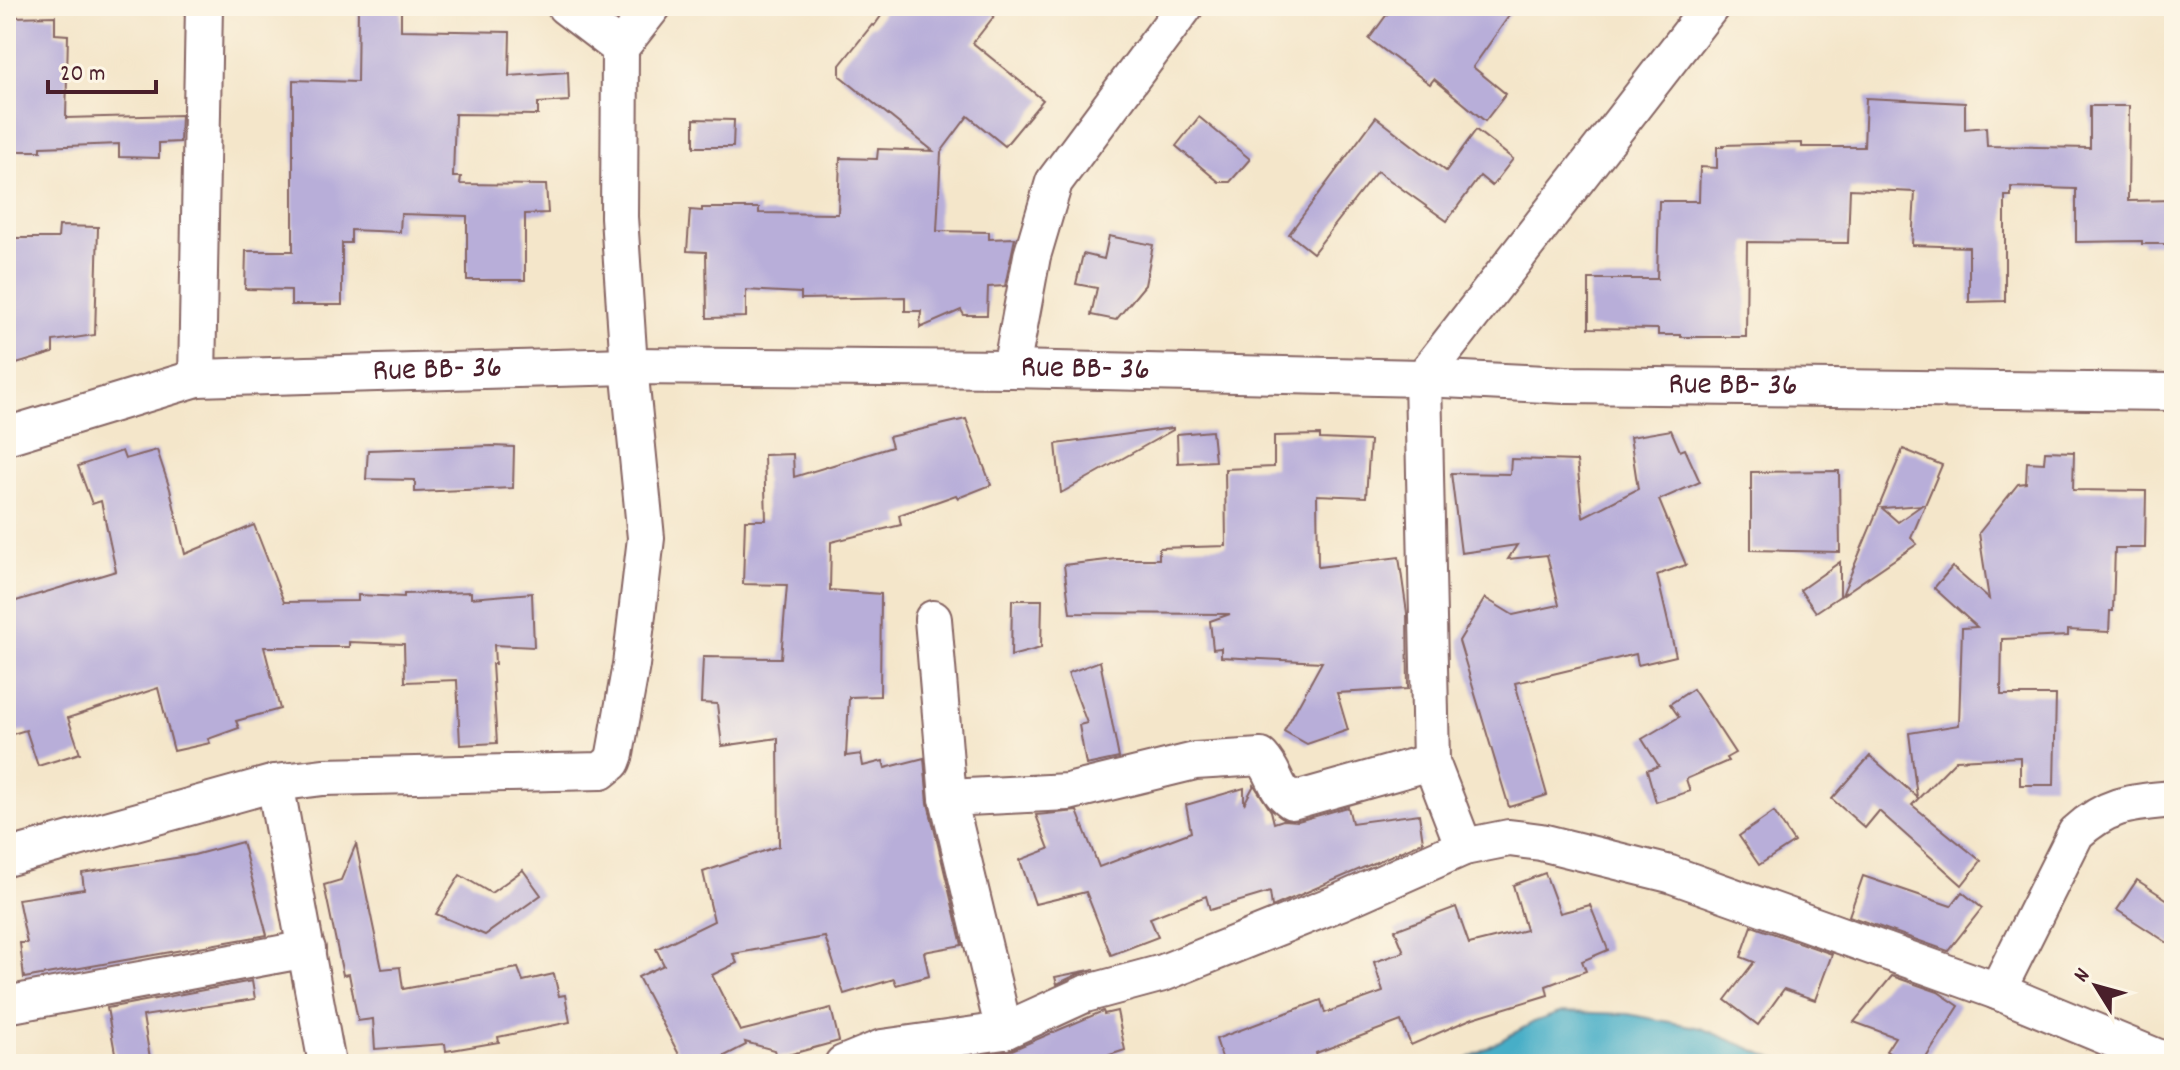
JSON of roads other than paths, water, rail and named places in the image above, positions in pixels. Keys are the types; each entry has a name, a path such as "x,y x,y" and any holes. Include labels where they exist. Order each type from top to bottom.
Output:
{"street":[{"path":"197,378 204,6"},
{"path":"565,6 620,48"},
{"path":"6,858 275,783 323,777 601,771 608,767 615,754 631,665 646,538 629,366 619,217 620,48 653,6"},
{"path":"1011,369 1032,256 1054,182 1185,6"},
{"path":"1464,847 1431,762 1423,378 1711,6"},
{"name":"Rue BB- 36","path":"6,436 197,378 629,366 1011,369 1423,378 1566,385 2174,392"},
{"path":"933,619 948,798 1004,1031"},
{"path":"948,798 1068,792 1195,761 1261,757 1272,769 1280,793 1292,801 1431,762"},
{"path":"275,783 327,1064"},
{"path":"1997,991 2076,833 2095,816 2127,803 2174,799"},
{"path":"843,1064 882,1048 1004,1031 1085,994 1163,973 1340,902 1464,847 1509,838 1541,842 1670,874 1997,991 2173,1064"},
{"path":"6,1005 307,949"}],"water":[{"path":"1562,1012 1628,1014 1701,1028 1788,1064 1458,1064 1534,1022"}]}
